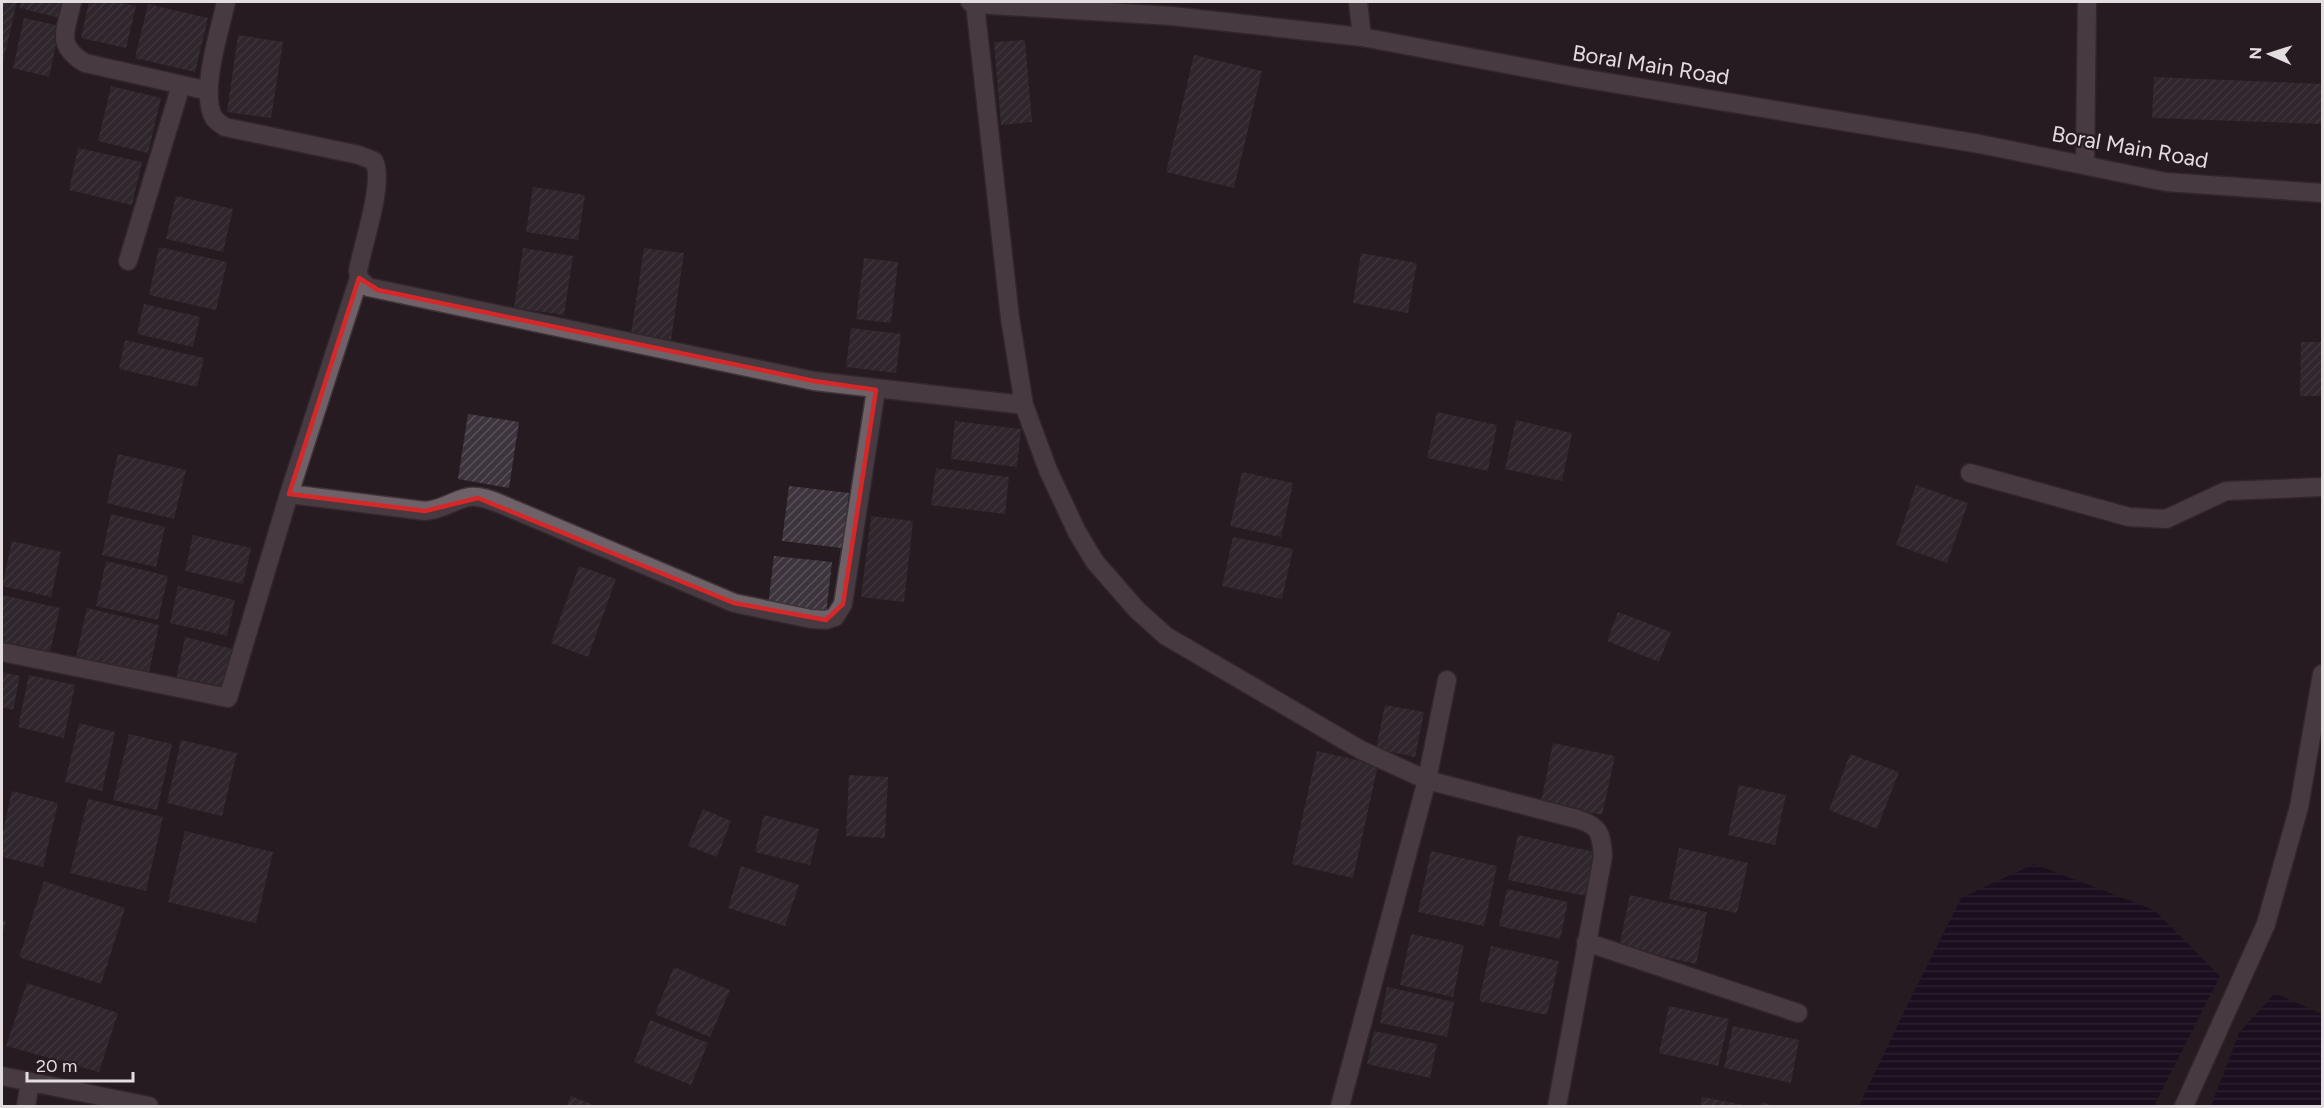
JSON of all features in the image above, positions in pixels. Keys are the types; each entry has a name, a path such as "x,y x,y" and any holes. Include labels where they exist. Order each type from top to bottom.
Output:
{"street":[{"path":"72,2 64,41 70,55 85,63 209,91"},
{"path":"2,652 228,698 289,494 359,278 360,261 378,183 377,166 374,161 358,155 225,128 215,120 210,105 209,91 226,2"},
{"path":"1358,2 1362,37"},
{"path":"2085,164 2088,2"},
{"path":"973,3 1010,318 1024,405 1048,470 1077,532 1095,562 1137,610 1166,636 1361,750 1427,780 1592,824 1598,830 1602,840 1603,856 1557,1107"},
{"name":"Boral Main Road","path":"973,3 1172,16 1362,37 1575,77 1980,144 2166,182 2322,193"},
{"path":"128,261 181,85"},
{"path":"359,278 368,287 378,290 804,380 876,390 1024,405"},
{"path":"289,494 425,511 441,509 467,497 478,498 515,510 734,603 789,615 826,620 835,617 845,597 876,390"},
{"path":"1970,473 2128,517 2154,520 2175,515 2226,491 2322,487"},
{"path":"2184,1107 2266,924 2299,807 2322,674"},
{"path":"1340,1107 1427,780 1447,680"},
{"path":"1586,942 1798,1013"},
{"path":"2,1076 149,1107"},
{"path":"26,1107 30,1082"}],"highlighted area":[{"path":"359,278 378,290 814,381 876,390 843,604 826,620 734,603 478,498 425,511 289,494"}],"shaded area":[{"path":"2034,864 2154,910 2220,976 2154,1106 1859,1106 1961,898"},
{"path":"2275,993 2322,1014 2322,1106 2211,1106 2239,1033"}],"building":[{"path":"2,2 17,2 2,66"},
{"path":"21,2 63,2 60,18 20,8"},
{"path":"89,2 116,2 136,6 126,48 81,38"},
{"path":"148,4 208,18 195,72 135,58"},
{"path":"24,18 60,26 49,77 13,68"},
{"path":"238,35 283,42 271,118 227,112"},
{"path":"1025,40 1032,122 1001,125 994,42"},
{"path":"1194,55 1262,71 1234,188 1166,172"},
{"path":"2154,77 2322,84 2322,124 2152,118"},
{"path":"111,86 161,98 148,153 98,141"},
{"path":"78,148 142,162 132,205 69,190"},
{"path":"533,187 585,195 578,240 526,232"},
{"path":"176,196 233,209 223,252 166,239"},
{"path":"159,247 227,262 216,310 149,295"},
{"path":"523,248 573,256 564,315 514,308"},
{"path":"644,248 684,253 671,340 631,334"},
{"path":"1361,253 1417,263 1408,313 1353,303"},
{"path":"864,258 898,262 891,323 856,319"},
{"path":"144,304 200,317 193,347 137,334"},
{"path":"851,328 901,334 896,373 846,367"},
{"path":"125,340 204,358 197,387 119,369"},
{"path":"2301,342 2322,342 2322,396 2300,396"},
{"path":"1437,412 1497,425 1488,471 1427,458"},
{"path":"468,414 519,422 509,488 458,479"},
{"path":"1516,420 1572,433 1562,481 1505,469"},
{"path":"955,421 1021,429 1017,467 951,459"},
{"path":"118,454 186,470 174,519 107,503"},
{"path":"936,468 1009,477 1005,514 931,505"},
{"path":"1242,472 1293,483 1281,537 1230,526"},
{"path":"1916,485 1968,503 1947,563 1896,545"},
{"path":"789,486 849,493 842,548 782,541"},
{"path":"111,514 165,527 156,567 102,555"},
{"path":"871,516 913,521 904,602 861,597"},
{"path":"193,535 251,548 243,584 185,571"},
{"path":"1233,537 1293,549 1282,599 1222,586"},
{"path":"12,541 61,552 51,597 2,586"},
{"path":"774,556 832,562 826,614 768,607"},
{"path":"106,561 168,576 158,620 96,606"},
{"path":"579,566 616,579 588,657 551,643"},
{"path":"178,586 235,600 227,636 170,623"},
{"path":"2,595 60,608 49,656 2,646"},
{"path":"87,608 159,625 148,677 75,661"},
{"path":"1618,612 1671,632 1659,662 1607,641"},
{"path":"185,637 233,649 224,690 176,679"},
{"path":"2,672 20,676 13,710 2,707"},
{"path":"29,675 75,685 64,738 18,727"},
{"path":"1385,705 1424,712 1415,757 1376,749"},
{"path":"79,723 115,732 102,791 65,782"},
{"path":"129,734 172,744 157,810 113,800"},
{"path":"181,740 237,753 222,816 167,803"},
{"path":"1553,743 1615,756 1602,815 1541,802"},
{"path":"1317,751 1378,765 1353,878 1292,864"},
{"path":"1850,754 1899,772 1877,829 1829,810"},
{"path":"849,775 888,777 885,838 846,836"},
{"path":"1739,785 1786,795 1775,845 1728,835"},
{"path":"12,791 58,803 43,867 2,857 2,836"},
{"path":"88,799 163,817 146,891 70,873"},
{"path":"703,809 731,821 717,857 688,846"},
{"path":"764,815 819,829 810,865 755,852"},
{"path":"185,831 273,852 256,923 168,902"},
{"path":"1518,835 1595,852 1586,896 1508,880"},
{"path":"1679,848 1748,863 1737,913 1669,899"},
{"path":"1431,851 1497,866 1484,926 1418,912"},
{"path":"741,866 799,885 785,926 728,908"},
{"path":"44,881 125,908 101,984 19,957"},
{"path":"1507,889 1568,902 1560,939 1499,926"},
{"path":"1630,895 1707,912 1696,964 1619,947"},
{"path":"2,920 6,922 2,935"},
{"path":"1411,934 1464,945 1453,997 1400,985"},
{"path":"1491,946 1559,961 1547,1015 1479,1001"},
{"path":"674,967 730,990 710,1037 655,1014"},
{"path":"27,983 118,1013 99,1072 6,1046"},
{"path":"1387,987 1454,1002 1447,1037 1380,1023"},
{"path":"1669,1006 1729,1019 1718,1066 1659,1053"},
{"path":"650,1020 708,1043 691,1085 634,1062"},
{"path":"1733,1026 1799,1040 1791,1083 1724,1068"},
{"path":"1374,1031 1437,1044 1430,1078 1367,1064"},
{"path":"571,1096 596,1106 566,1106"},
{"path":"1702,1097 1743,1105 1743,1106 1700,1106"},
{"path":"1762,1102 1774,1106 1760,1106"}]}
